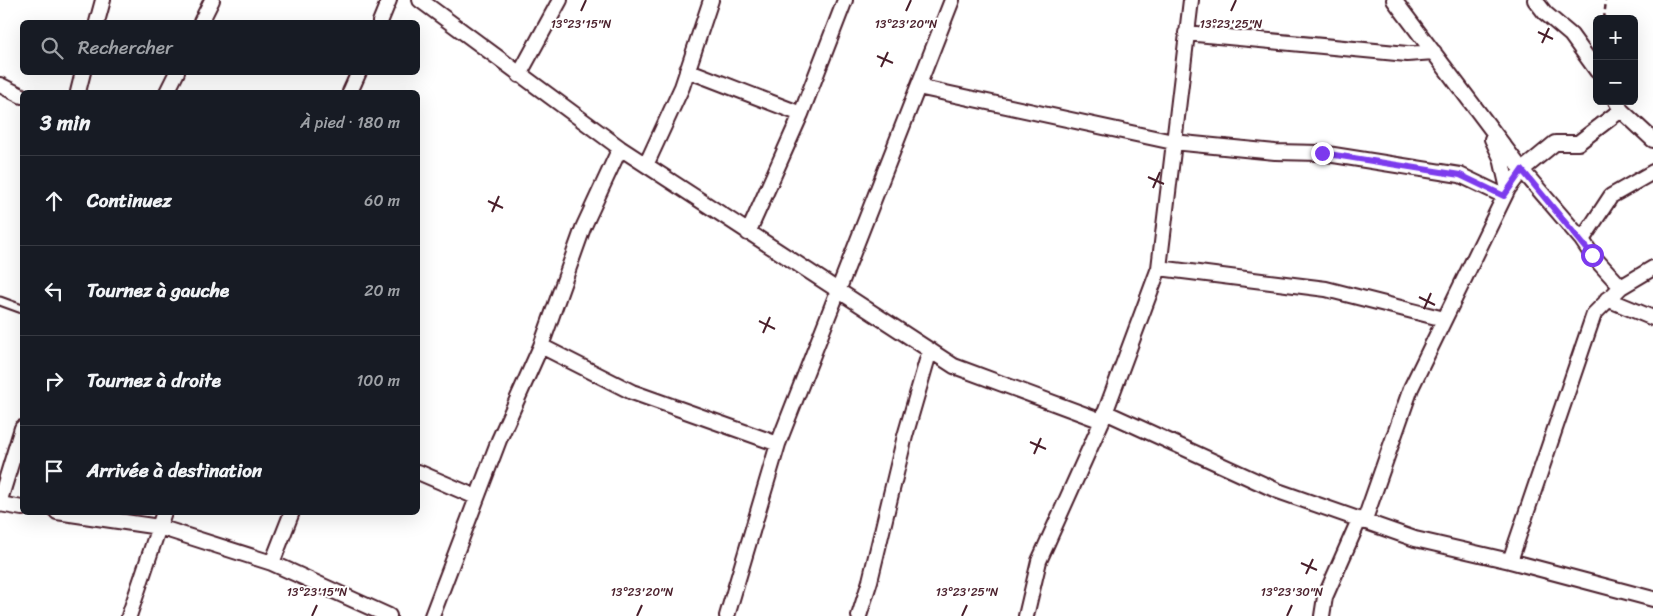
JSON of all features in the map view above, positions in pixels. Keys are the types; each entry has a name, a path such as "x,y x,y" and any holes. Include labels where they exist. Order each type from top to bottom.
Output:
{"street":[{"path":"98,20 103,0"},
{"path":"203,20 212,0"},
{"path":"381,20 389,0"},
{"path":"420,0 519,75 646,166 748,233 839,289 954,366 1104,416 1278,491 1415,540 1510,561 1653,599"},
{"path":"519,75 560,0"},
{"path":"646,166 682,87 711,0"},
{"path":"748,233 801,114 845,0"},
{"path":"727,616 778,444 952,0"},
{"path":"1026,616 1039,561 1104,416 1159,268 1190,0"},
{"path":"1536,0 1545,13 1571,34 1593,64"},
{"path":"1402,3 1434,52 1522,170 1621,287"},
{"path":"1186,33 1407,54 1434,52"},
{"path":"687,70 801,114"},
{"path":"78,90 82,75"},
{"path":"168,90 176,75"},
{"path":"351,90 358,75"},
{"path":"0,85 20,95"},
{"path":"918,87 1173,142 1275,152 1322,153 1397,164 1460,175 1506,192"},
{"path":"1322,616 1325,597 1362,521 1411,388 1506,192 1522,170 1555,143 1578,143 1618,106 1653,140"},
{"path":"1481,115 1501,158 1506,192"},
{"path":"432,616 476,497 541,346 583,228 620,148"},
{"path":"1582,240 1611,196 1653,172"},
{"path":"1159,268 1326,289 1444,319"},
{"path":"1510,561 1594,314 1621,287 1653,268"},
{"path":"1607,299 1653,318"},
{"path":"541,346 632,392 778,444"},
{"path":"859,616 870,581 905,436 930,350"},
{"path":"0,500 20,435"},
{"path":"420,473 476,497"},
{"path":"0,504 20,508"},
{"path":"77,515 159,527 272,563 389,616"},
{"path":"129,616 163,515"},
{"path":"272,563 291,515"}],"lane":[{"path":"0,301 20,308"}],"path":[{"path":"1604,15 1606,0"}],"route":[{"path":"1322,153 1460,175 1504,196 1522,170 1582,240 1592,255"}]}
